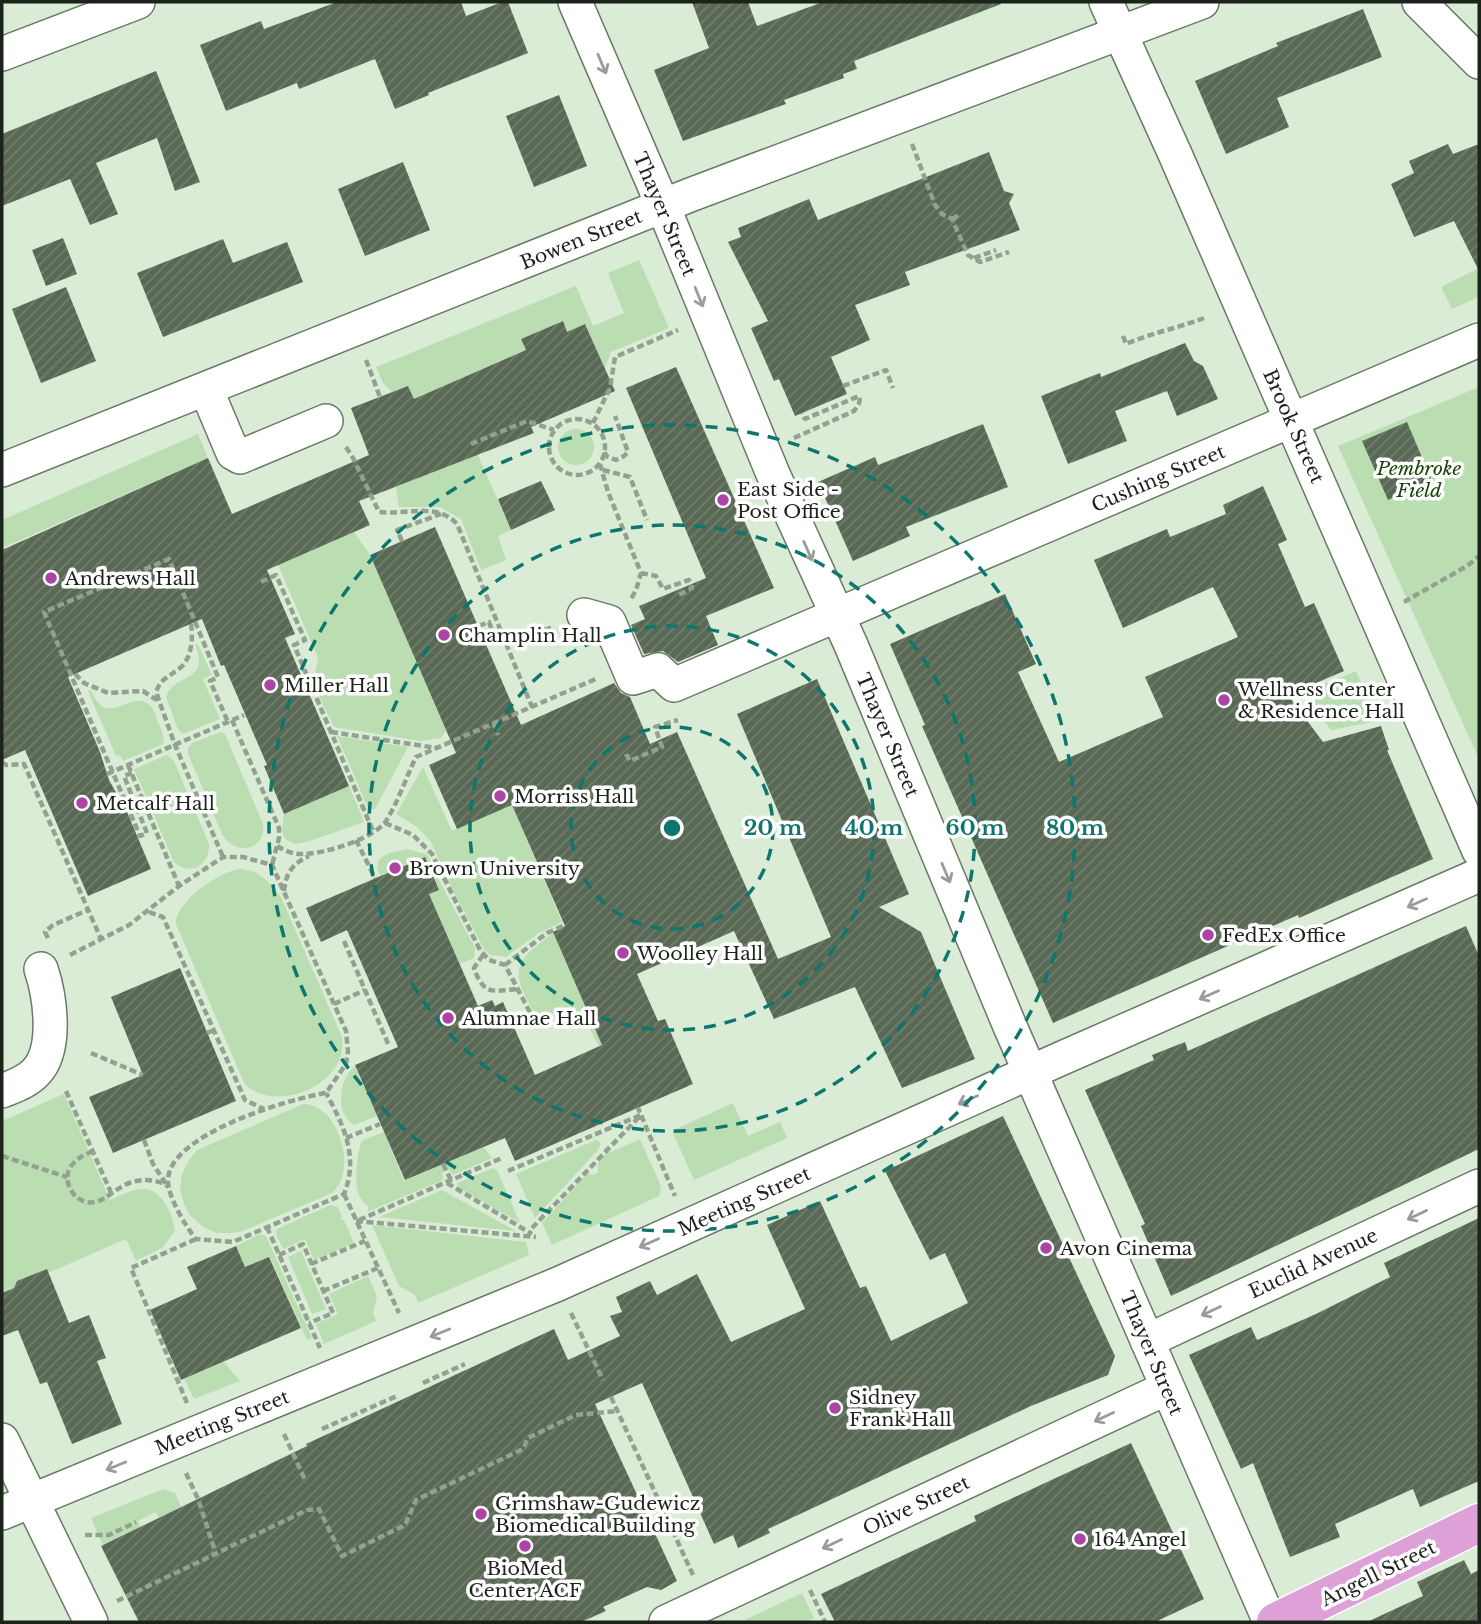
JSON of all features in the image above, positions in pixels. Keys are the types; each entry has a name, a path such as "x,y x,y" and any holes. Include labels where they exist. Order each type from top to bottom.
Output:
{"main road":[{"name":"Angell Street","path":"1276,1622 1479,1523"}],"street":[{"path":"2,54 138,2"},
{"name":"Thayer Street","path":"575,2 1030,1072 1270,1622"},
{"name":"Bowen Street","path":"2,470 663,206 1112,17 1202,2"},
{"path":"1419,2 1479,62"},
{"name":"Brook Street","path":"1112,17 1292,420 1479,851"},
{"name":"Cushing Street","path":"626,665 633,678 658,670 674,685 838,617 1479,340"},
{"path":"206,389 233,453 240,457 326,421"},
{"path":"584,620 626,665"},
{"name":"Meeting Street","path":"17,1507 558,1284 1030,1072 1479,875"},
{"path":"2,1091 28,1079 38,1070 47,1054 51,1018 46,985 49,965"},
{"name":"Euclid Avenue","path":"1147,1341 1479,1186"},
{"name":"Olive Street","path":"666,1622 1167,1388"},
{"path":"2,1440 17,1507 104,1612"}],"path":[{"path":"912,143 935,205 942,214 952,219 968,255 980,262 1009,252"},
{"path":"952,219 959,215"},
{"path":"973,258 996,250"},
{"path":"1123,336 1126,344 1150,333 1204,318"},
{"path":"593,424 610,388 615,357 679,330"},
{"path":"366,359 380,397"},
{"path":"843,386 886,370 893,388"},
{"path":"793,439 854,411 859,406 860,399 859,396 805,419 803,413"},
{"path":"605,452 606,456 616,460 628,452 615,416"},
{"path":"505,643 625,609 636,590 641,573 608,492 601,467 605,452 604,438 600,430 585,419 575,418 566,420 554,430 548,441 548,451 550,460 556,467 573,475 601,467 630,477 647,520"},
{"path":"326,421 353,458 379,512 434,511 451,517 457,524 532,707"},
{"path":"471,444 527,421 554,430"},
{"path":"402,541 397,530 442,513"},
{"path":"1403,603 1467,566 1479,556"},
{"path":"132,773 124,776 147,833 140,836 44,612 169,559 218,677 210,681 279,828 272,865 346,1031 348,1051 346,1064 326,1093 300,1097 266,1109 194,1142 175,1158 167,1179 169,1187"},
{"path":"641,573 656,576 663,589 689,580 692,588 679,594"},
{"path":"261,582 276,575 305,640 294,645 373,831"},
{"path":"479,626 489,622 495,639 502,636"},
{"path":"191,624 192,643 186,661 160,682 156,692 157,700 223,858"},
{"path":"277,846 295,854 317,852 356,840 385,823 416,757 626,665"},
{"path":"75,674 84,683 108,692 142,691 157,700"},
{"path":"107,774 244,715"},
{"path":"494,723 498,735"},
{"path":"626,754 629,761 662,747 655,730"},
{"path":"331,732 437,748"},
{"path":"2,762 6,765 23,764 101,939"},
{"path":"128,765 179,886"},
{"path":"385,823 413,835 432,854 483,955 489,960 505,964 533,1018"},
{"path":"356,840 375,878"},
{"path":"284,892 285,876 290,868 317,852"},
{"path":"88,910 53,925 45,932 49,965 129,925 179,886 223,858 243,857 272,865"},
{"path":"148,912 163,917 245,1100 266,1109"},
{"path":"505,964 547,933 565,925"},
{"path":"344,941 389,1046"},
{"path":"483,955 474,968 482,984 496,992 519,989"},
{"path":"334,1004 365,990"},
{"path":"207,1032 214,1030"},
{"path":"91,1052 144,1075"},
{"path":"66,1091 113,1195"},
{"path":"189,1407 131,1268 196,1239 233,1242 344,1194 351,1177 351,1155 326,1093"},
{"path":"638,1108 676,1197"},
{"path":"508,1171 641,1115"},
{"path":"532,1228 641,1115"},
{"path":"346,1138 380,1124"},
{"path":"145,1140 153,1164 169,1187 196,1239"},
{"path":"93,1151 78,1159 68,1171 67,1177 75,1196 87,1203 113,1195 121,1186 134,1181 149,1180 169,1187"},
{"path":"2,1156 67,1177"},
{"path":"356,1221 502,1158"},
{"path":"356,1221 536,1237 448,1181 443,1164"},
{"path":"344,1194 400,1316"},
{"path":"267,1227 321,1350"},
{"path":"312,1264 366,1241"},
{"path":"279,1255 303,1244 312,1264 332,1312 309,1323"},
{"path":"323,1291 378,1268"},
{"path":"569,1309 603,1380"},
{"path":"422,1383 465,1364"},
{"path":"322,1429 397,1396"},
{"path":"611,1397 697,1582"},
{"path":"104,1612 307,1510 319,1509 342,1556 405,1525 416,1500 523,1449 528,1438 576,1415 618,1411"},
{"path":"282,1430 306,1482"},
{"path":"185,1469 216,1554"},
{"path":"84,1535 108,1535 136,1522"},
{"path":"807,1582 824,1622"}],"green space":[{"path":"639,260 669,328 611,352 605,368 585,324 567,332 562,321 521,339 526,350 433,391 455,440 478,455 511,530 498,536 506,560 481,570 461,519 440,507 399,507 396,487 441,469 408,386 392,392 383,383 376,367 576,286 593,326 624,313 608,273"},
{"path":"1479,268 1479,297 1452,309 1441,287"},
{"name":"Pembroke Field","path":"1479,387 1479,759 1338,446"},
{"path":"576,429 589,434 594,447 589,460 576,465 563,460 558,447 563,434"},
{"path":"198,434 208,458 2,548 2,520"},
{"path":"354,532 370,555 446,731 441,738 420,741 334,727 313,684 318,658 278,565"},
{"path":"198,644 212,675 203,679 220,719 183,734 178,730 166,697 170,689 195,672 199,657 195,645"},
{"path":"1356,671 1378,721 1331,730 1302,693"},
{"path":"91,690 103,707 118,707 140,701 147,703 163,733 163,744 123,761 120,755 116,756 88,691"},
{"path":"221,732 225,734 263,824 260,840 250,847 236,846 223,836 188,754 192,743"},
{"path":"337,736 408,747 375,809 368,808"},
{"path":"167,755 174,761 209,844 203,863 192,868 174,862 134,769"},
{"path":"423,767 452,831 512,805 562,922 539,933 506,957 490,955 484,949 431,842 417,827 396,814"},
{"path":"349,786 364,822 307,842 295,844 285,839 282,831 284,814"},
{"path":"408,849 428,855 475,948 474,958 460,964 429,894 425,857 380,876 377,868 379,859 389,853"},
{"path":"241,869 255,872 264,878 281,897 342,1037 341,1054 334,1069 322,1082 289,1095 272,1096 256,1092 244,1083 176,924 183,906 191,897 211,881"},
{"path":"553,932 602,1045 599,1047 582,1013 568,1011 540,1017 522,989 519,970 522,963 532,950"},
{"path":"355,1066 377,1116 354,1125 343,1113 341,1096 345,1079"},
{"path":"64,1094 110,1200 130,1191 149,1190 161,1197 165,1203 175,1231 162,1248 136,1261 126,1239 2,1293 2,1121"},
{"path":"733,1103 748,1136 780,1122 787,1138 694,1180 672,1131"},
{"path":"303,1104 315,1107 326,1115 341,1140 344,1169 340,1182 332,1193 243,1231 232,1233 216,1233 202,1226 190,1215 180,1189 182,1174 197,1150"},
{"path":"384,1132 404,1181 481,1148 479,1142 492,1158 453,1175 449,1170 442,1173 441,1181 367,1212 369,1207 360,1197 356,1185 359,1149 363,1140"},
{"path":"640,1139 661,1186 659,1196 552,1245 542,1223 588,1173 598,1173 598,1163 606,1154"},
{"path":"596,1140 601,1143 598,1150 535,1218 516,1174"},
{"path":"493,1168 497,1170 520,1223 458,1187 457,1183"},
{"path":"442,1190 516,1231 379,1217"},
{"path":"330,1205 338,1207 342,1218 340,1220 344,1220 354,1243 314,1260 305,1239 283,1249 276,1234 277,1229"},
{"path":"372,1225 526,1242 529,1255 418,1303 415,1295 399,1286"},
{"path":"260,1234 266,1236 312,1338 307,1340 270,1257 245,1267 236,1246"},
{"path":"301,1251 326,1309 312,1314 288,1257"},
{"path":"368,1276 377,1296 373,1313 376,1321 324,1344 316,1324 338,1314 329,1294"},
{"path":"224,1362 240,1381 194,1399 184,1379"},
{"path":"163,1489 175,1493 181,1507 159,1518 155,1512 138,1521 141,1527 103,1546 91,1518"},
{"path":"802,1593 814,1618 806,1622 745,1620"}],"building":[{"path":"337,2 461,2 466,16 508,2 528,53 395,109 375,59 299,89 297,83 226,111 200,45 261,21 264,29"},
{"path":"692,2 748,2 757,26 823,2 1001,4 854,61 857,69 843,74 844,78 784,100 786,104 683,141 654,70 709,48"},
{"path":"1363,9 1382,57 1277,98 1289,127 1226,154 1195,81 1278,46 1276,43"},
{"path":"156,71 200,182 175,191 157,138 96,163 118,214 90,225 70,179 2,206 2,134"},
{"path":"559,95 587,166 534,187 506,116"},
{"path":"1448,144 1453,154 1479,144 1479,271 1454,221 1414,237 1391,184 1414,173 1409,161"},
{"path":"989,152 1004,191 1014,194 1009,203 1020,230 905,272 910,285 855,305 870,340 831,357 847,394 795,416 779,379 774,381 751,328 768,321 728,242 741,237 738,228 809,199 818,220"},
{"path":"403,162 430,230 365,256 338,189"},
{"path":"63,238 77,274 46,286 32,250"},
{"path":"223,239 233,263 287,242 303,282 163,337 137,273"},
{"path":"66,287 96,361 41,383 12,309"},
{"path":"563,321 567,332 585,324 615,391 531,427 534,433 359,501 370,525 267,570 295,634 285,638 349,786 284,814 264,766 267,765 202,619 68,677 109,780 127,812 151,869 88,896 25,750 2,760 2,550 208,458 232,514 369,455 351,408 408,386 414,399 526,350 521,339"},
{"path":"1185,343 1194,361 1203,366 1218,399 1177,416 1167,391 1115,411 1127,441 1068,464 1041,396 1100,373 1101,377"},
{"path":"676,367 774,588 706,616 718,645 678,662 663,651 644,654 631,625 645,619 639,606 706,578 626,388"},
{"path":"1407,422 1432,481 1388,500 1362,441"},
{"path":"983,424 1008,487 906,527 910,536 853,561 818,482 875,457 878,465"},
{"path":"541,481 555,510 511,530 498,499"},
{"path":"1263,486 1287,540 1278,544 1305,607 1314,603 1344,671 1288,695 1323,742 1381,726 1387,750 1433,859 1053,1023 922,726 925,725 890,644 1005,594 1036,664 1018,672 1059,762 1163,717 1145,677 1238,637 1213,587 1123,628 1094,560 1167,529 1170,537 1226,514 1223,505"},
{"path":"435,527 521,725 614,683 621,693 630,697 650,744 677,732 778,959 831,937 737,714 817,679 909,894 879,907 921,932 975,1059 902,1088 855,987 774,1019 734,931 637,974 658,1021 665,1019 693,1084 515,1161 505,1138 405,1180 355,1065 398,1047 347,930 321,942 306,908 425,857 439,890 429,894 478,1006 492,1000 495,1006 503,1002 535,1075 602,1045 553,932 565,926 512,805 457,829 429,765 456,753 370,555"},
{"path":"1466,926 1479,956 1479,1149 1171,1296 1141,1226 1145,1224 1085,1090 1154,1060 1152,1055 1185,1042 1188,1051"},
{"path":"180,968 236,1101 113,1153 89,1097 143,1075 111,997"},
{"path":"1003,1116 1115,1356 1108,1375 1031,1406 768,1529 770,1533 738,1548 733,1535 714,1544 642,1383 595,1404 677,1581 661,1590 647,1587 603,1607 606,1611 581,1622 139,1622 101,1546 307,1446 306,1444 554,1329 568,1360 620,1336 610,1316 622,1312 616,1297 650,1281 657,1295 697,1274 731,1342 805,1309 767,1225 820,1201 860,1288 866,1286 891,1341 968,1303 945,1253 930,1260 885,1171"},
{"path":"1479,1218 1479,1481 1420,1507 1413,1489 1335,1524 1340,1537 1290,1557 1253,1463 1241,1469 1189,1355 1251,1327 1257,1340 1316,1314 1390,1277 1384,1263"},
{"path":"236,1246 245,1267 269,1257 301,1328 181,1380 150,1310 197,1289 187,1267"},
{"path":"47,1269 69,1323 89,1315 106,1358 97,1361 122,1424 72,1444 47,1382 40,1384 18,1330 2,1336 2,1293 14,1288 17,1281"},
{"name":"164 Angel","path":"1131,1443 1204,1599 1155,1622 835,1622 821,1594 976,1521 974,1516"},
{"path":"1464,1560 1471,1574 1479,1570 1479,1622 1367,1622 1423,1596 1417,1582"}],"place":[{"name":"East Side - Post Office","path":"723,500"},
{"name":"Andrews Hall","path":"51,578"},
{"name":"Champlin Hall","path":"444,635"},
{"name":"Miller Hall","path":"270,685"},
{"name":"Wellness Center & Residence Hall","path":"1224,700"},
{"name":"Morriss Hall","path":"500,796"},
{"name":"Metcalf Hall","path":"82,803"},
{"name":"Brown University","path":"395,868"},
{"name":"FedEx Office","path":"1208,935"},
{"name":"Woolley Hall","path":"623,953"},
{"name":"Alumnae Hall","path":"448,1018"},
{"name":"Avon Cinema","path":"1046,1248"},
{"name":"Sidney Frank Hall","path":"835,1408"},
{"name":"Grimshaw-Gudewicz Biomedical Building","path":"481,1514"},
{"name":"164 Angel","path":"1080,1539"},
{"name":"BioMed Center ACF","path":"525,1546"}]}
